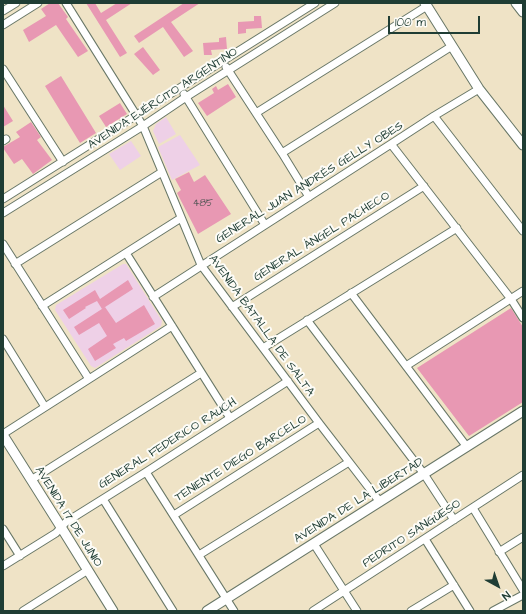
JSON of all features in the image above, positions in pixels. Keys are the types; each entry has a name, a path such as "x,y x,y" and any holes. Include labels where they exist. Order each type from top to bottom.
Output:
{"main road":[{"path":"516,3 523,12"},
{"path":"426,4 479,89 523,145"},
{"name":"AVENIDA DE LA LIBERTAD","path":"207,611 523,411"},
{"name":"AVENIDA 17 DE JUNIO","path":"3,435 112,611"}],"street":[{"path":"3,11 16,3"},
{"path":"3,25 38,3"},
{"name":"AVENIDA BATALLA DE SALTA","path":"66,3 138,116 201,265 380,502"},
{"name":"AVENIDA EJÉRCITO ARGENTINO","path":"3,200 315,3"},
{"name":"AVENIDA EJÉRCITO ARGENTINO","path":"3,213 143,126 335,3"},
{"path":"256,113 426,4"},
{"path":"282,153 452,46"},
{"path":"222,62 309,197"},
{"path":"3,69 63,162"},
{"path":"180,88 265,224"},
{"name":"GENERAL JUAN ANDRÉS GELLY OBES","path":"153,296 434,116 479,89"},
{"path":"434,116 523,231"},
{"path":"391,144 511,299 523,318"},
{"path":"15,264 162,172"},
{"name":"GENERAL ÁNGEL PACHECO","path":"232,307 424,186"},
{"path":"42,306 181,218"},
{"path":"263,348 456,228"},
{"path":"3,244 89,379"},
{"path":"126,253 230,418"},
{"path":"406,366 523,291"},
{"path":"351,293 467,447"},
{"path":"307,320 424,474 454,520"},
{"path":"3,435 45,406 172,326"},
{"path":"3,339 45,406"},
{"path":"31,480 201,373"},
{"name":"GENERAL FEDERICO RAUCH","path":"3,566 56,533 66,522 288,381"},
{"name":"TENIENTE DIEGO BARCELO","path":"174,515 319,423"},
{"path":"199,555 349,462"},
{"path":"146,472 234,611"},
{"name":"PEDRITO SANGÜESO","path":"313,611 523,475"},
{"path":"103,498 174,611"},
{"path":"473,508 523,590"},
{"path":"3,529 20,556"},
{"path":"499,552 523,537"},
{"path":"425,539 470,611"},
{"path":"314,544 357,611"},
{"path":"23,611 88,570"},
{"path":"411,611 454,585"},
{"path":"493,611 523,595"}],"shaded area":[{"path":"166,117 176,134 159,144 153,131 156,124"},
{"path":"180,135 200,165 172,180 158,147"},
{"path":"131,141 141,156 120,170 109,154"},
{"path":"123,264 126,264 162,321 161,326 95,368 91,366 55,310 56,305"}],"building":[{"path":"50,3 58,3 68,17 66,19 88,51 78,57 56,25 29,42 23,30 46,16 41,9"},
{"path":"86,3 95,3 101,13 117,3 132,3 106,20 127,53 120,57"},
{"path":"184,3 200,3 171,22 193,51 184,57 163,27 139,43 134,36"},
{"path":"254,16 261,16 262,28 246,29 246,33 238,34 238,22 254,21"},
{"path":"226,37 227,49 211,50 212,55 204,55 203,43 219,42 219,38"},
{"path":"143,47 160,70 153,75 134,54"},
{"path":"61,76 96,133 80,143 45,86"},
{"path":"228,84 236,97 207,116 198,103 214,93 212,89 216,86 218,90"},
{"path":"120,103 127,114 106,127 99,116"},
{"path":"3,105 13,121 3,127"},
{"path":"31,122 41,137 37,140 52,160 33,174 22,159 14,164 3,148 20,137 16,132"},
{"path":"189,172 194,182 205,175 231,214 198,234 177,193 181,190 175,179"},
{"path":"128,280 133,289 102,309 97,301 85,307 86,308 69,319 63,310 95,290 100,299"},
{"path":"144,305 155,324 126,341 124,338 113,344 116,348 95,361 88,349 107,336 99,323 79,335 74,327 105,307 116,323"},
{"path":"511,308 523,327 523,402 469,436 417,368"}]}
